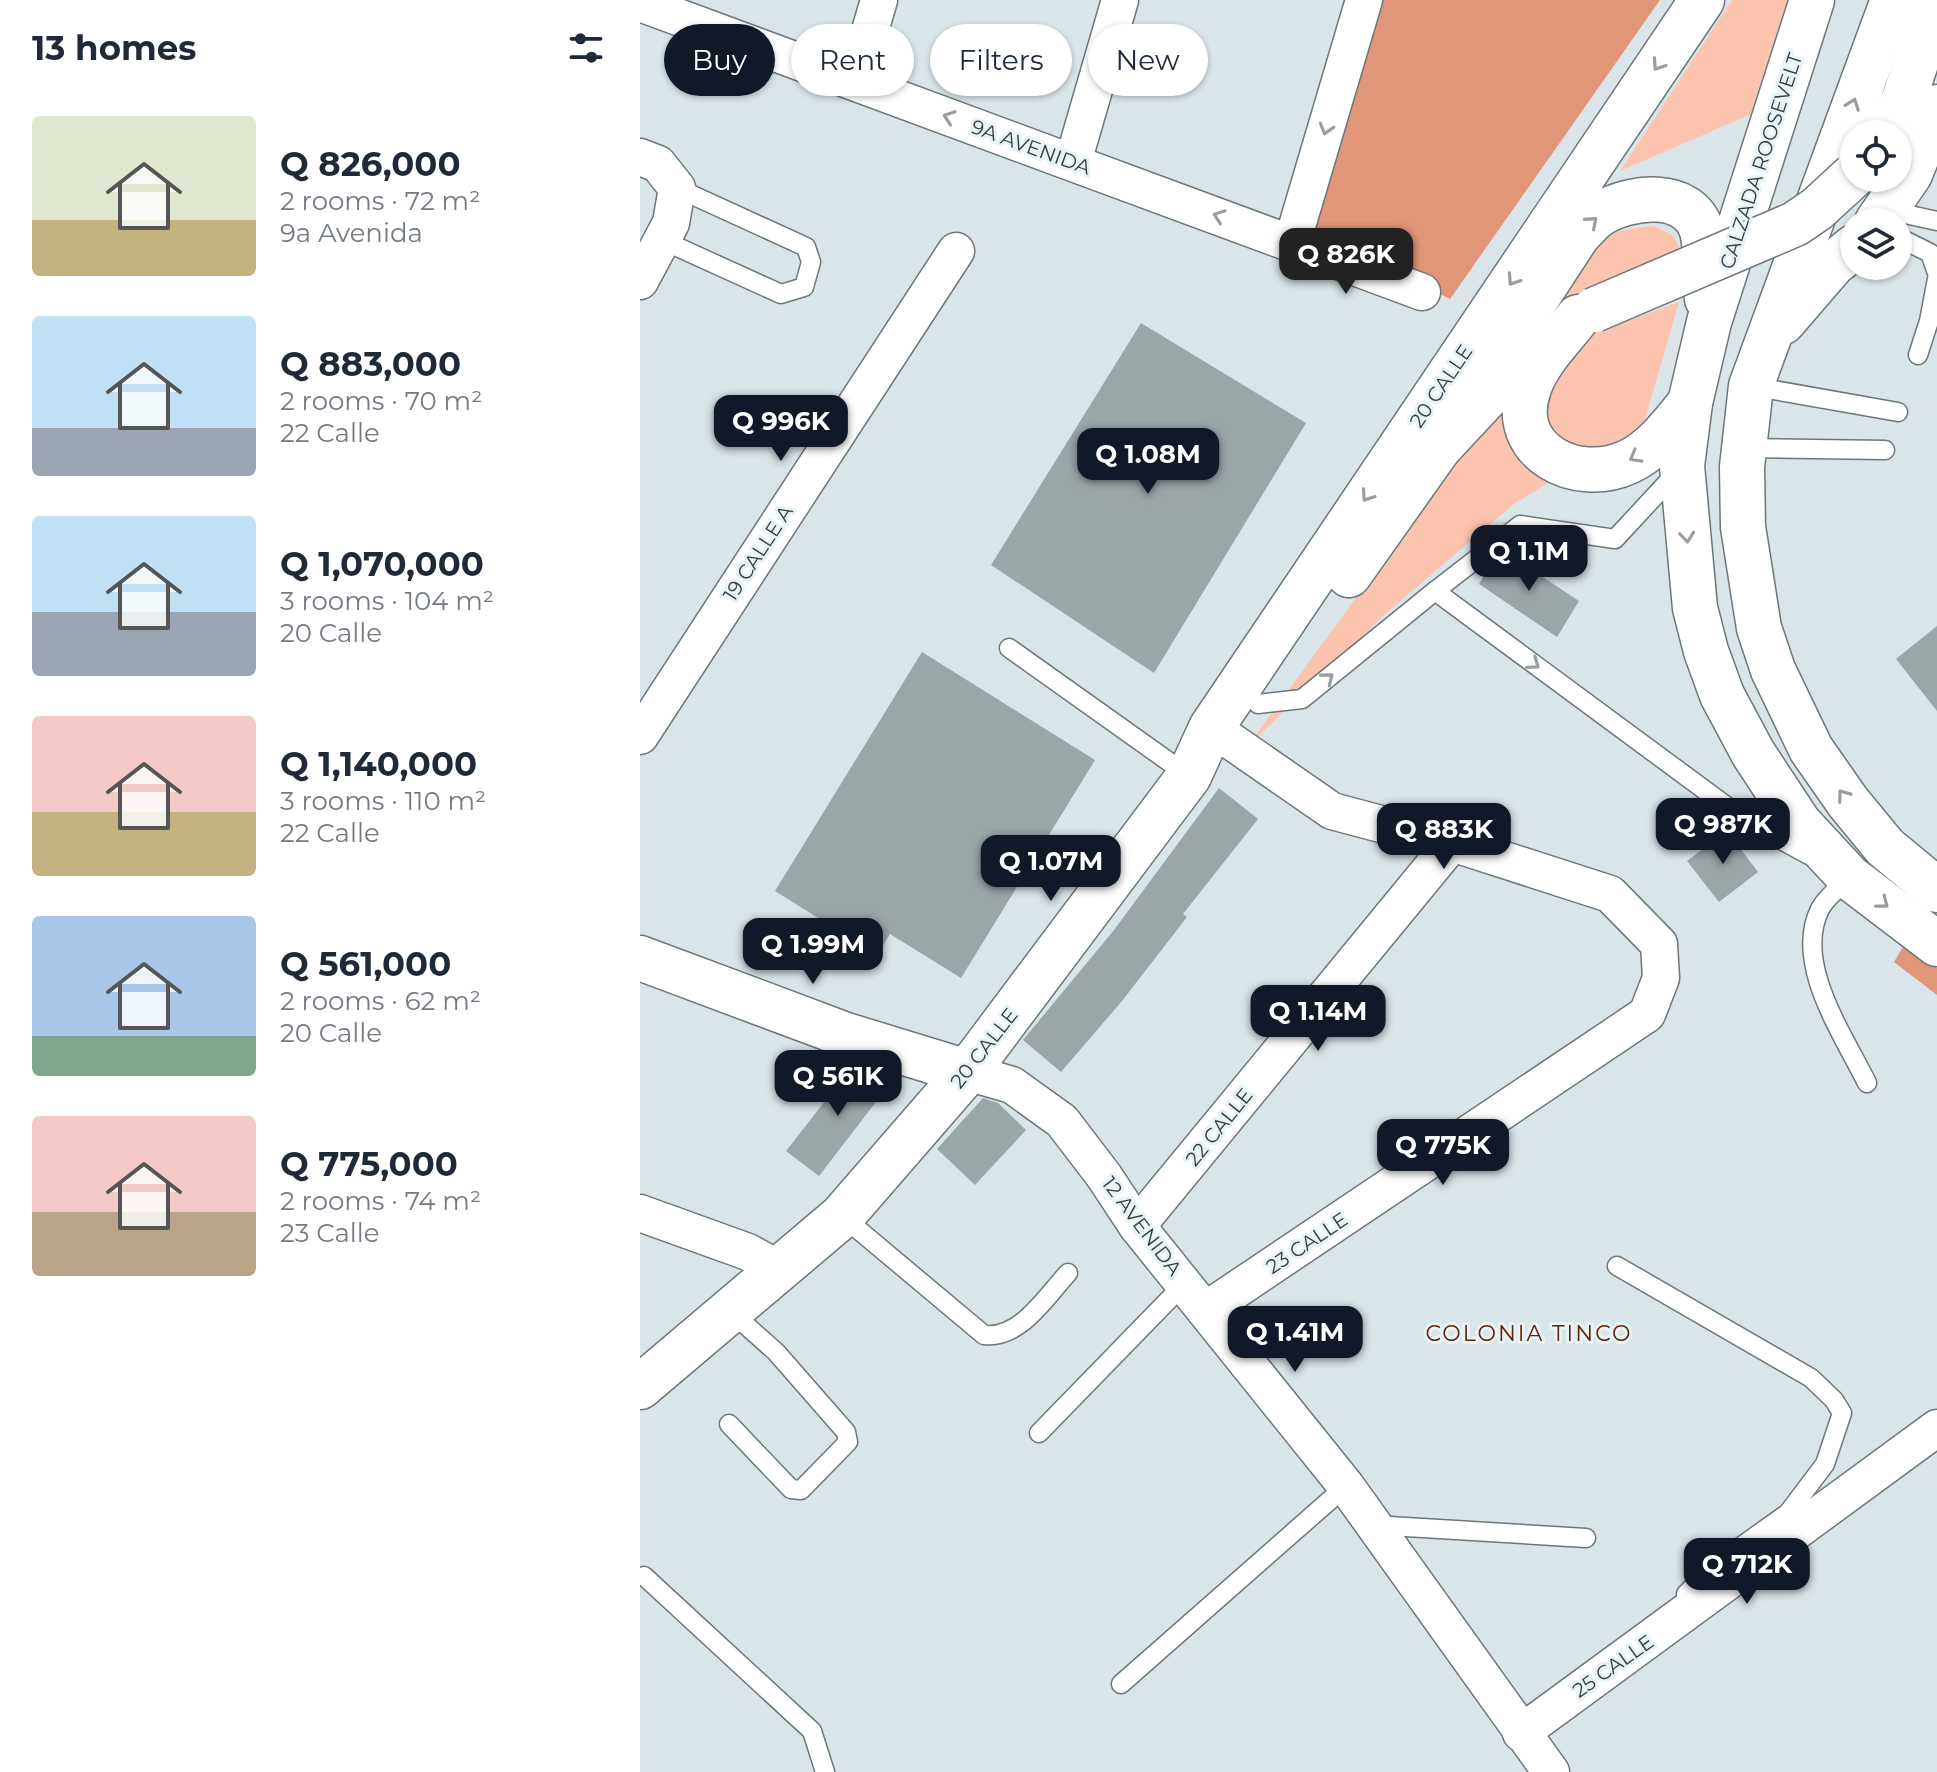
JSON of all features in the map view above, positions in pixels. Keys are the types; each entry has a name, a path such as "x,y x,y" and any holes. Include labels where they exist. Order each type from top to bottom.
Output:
{"main road":[{"name":"20 CALLE","path":"640,1387 842,1216 967,1072 1189,776 1211,728 1702,0"},
{"name":"CALZADA ROOSEVELT","path":"1709,322 1812,0"},
{"path":"1893,0 1751,386 1743,448 1743,527 1759,628 1773,670 1811,749 1848,802 1885,847 1937,890"},
{"path":"1893,120 1904,99 1937,0"},
{"path":"1895,208 1937,107"},
{"path":"1439,448 1510,372 1551,335 1586,314 1795,224 1840,188"},
{"name":"20 CALLE","path":"1189,776 1231,741 1258,704 1439,448 1578,235 1598,215 1622,203 1663,199 1679,205 1695,217 1702,232 1709,322"},
{"path":"1771,336 1840,258"},
{"path":"1586,314 1540,367 1529,389 1525,405 1531,435 1549,457 1570,468 1593,472 1627,463 1653,446 1690,403"},
{"path":"1709,322 1690,403 1682,466 1695,608 1722,695 1753,753 1799,823 1849,877 1937,944"},
{"name":"12 AVENIDA","path":"640,958 846,1035 967,1072"}],"street":[{"path":"872,24 879,0"},
{"path":"1073,162 1120,0"},
{"path":"1292,243 1364,0"},
{"name":"9A AVENIDA","path":"640,3 791,58"},
{"name":"9A AVENIDA","path":"893,96 1422,292"},
{"path":"640,157 658,164 677,188 671,223 640,281"},
{"name":"19 CALLE A","path":"640,736 956,251"},
{"path":"1231,741 1332,811 1452,843"},
{"name":"23 CALLE","path":"1196,1297 1647,1014 1661,978 1659,944 1610,894 1452,843"},
{"name":"22 CALLE","path":"1137,1226 1452,843"},
{"name":"12 AVENIDA","path":"967,1072 1012,1085 1062,1121 1137,1226 1346,1486 1551,1772"},
{"path":"640,1213 748,1252 779,1269"},
{"name":"25 CALLE","path":"1521,1733 1937,1428"}],"lane":[{"path":"662,240 781,294 804,287 811,262 806,247 677,188"},
{"path":"1912,222 1937,221"},
{"path":"1912,240 1930,253 1937,273"},
{"path":"1918,355 1933,308 1937,279"},
{"path":"1751,386 1898,412"},
{"path":"1743,448 1885,450"},
{"path":"1258,704 1302,699 1520,525 1615,539 1682,466"},
{"path":"1435,591 1748,822 1849,877 1821,907 1811,937 1811,958 1822,991 1867,1083"},
{"path":"1009,648 1189,776"},
{"path":"842,1216 984,1335 1000,1337 1014,1330 1068,1273"},
{"path":"1617,1266 1811,1378 1834,1400 1842,1413 1825,1464 1788,1513 1715,1565 1679,1601 1657,1636"},
{"path":"1039,1433 1196,1297"},
{"path":"729,1424 791,1489 801,1490 848,1442 846,1432 776,1352 731,1312"},
{"path":"1121,1684 1346,1486"},
{"path":"1373,1525 1586,1538"},
{"path":"644,1576 812,1731 825,1772"}],"shaded area":[{"path":"1382,0 1660,0 1450,299 1308,231"},
{"path":"1732,0 1789,0 1754,113 1620,171"},
{"path":"1655,226 1674,236 1684,259 1561,312 1533,307 1582,248 1611,234"},
{"path":"1679,302 1643,426 1515,503 1385,614 1247,747 1457,459 1529,374 1596,333"},
{"path":"1904,945 1937,968 1937,995 1894,962"}],"building":[{"path":"1141,323 1306,423 1154,673 991,565"},
{"path":"1505,552 1579,601 1557,637 1479,584 1494,560"},
{"path":"1937,626 1937,711 1896,659"},
{"path":"922,652 1095,760 961,978 890,934 877,955 775,891"},
{"path":"1219,788 1258,819 1183,914 1187,917 1122,1001 1061,1072 1023,1040 1114,930"},
{"path":"1727,831 1758,872 1719,902 1687,861"},
{"path":"854,1064 881,1072 892,1081 819,1176 786,1151"},
{"path":"983,1098 998,1103 1026,1130 975,1185 937,1149"}],"district":[{"name":"COLONIA TINCO","path":"1529,1333"}]}
